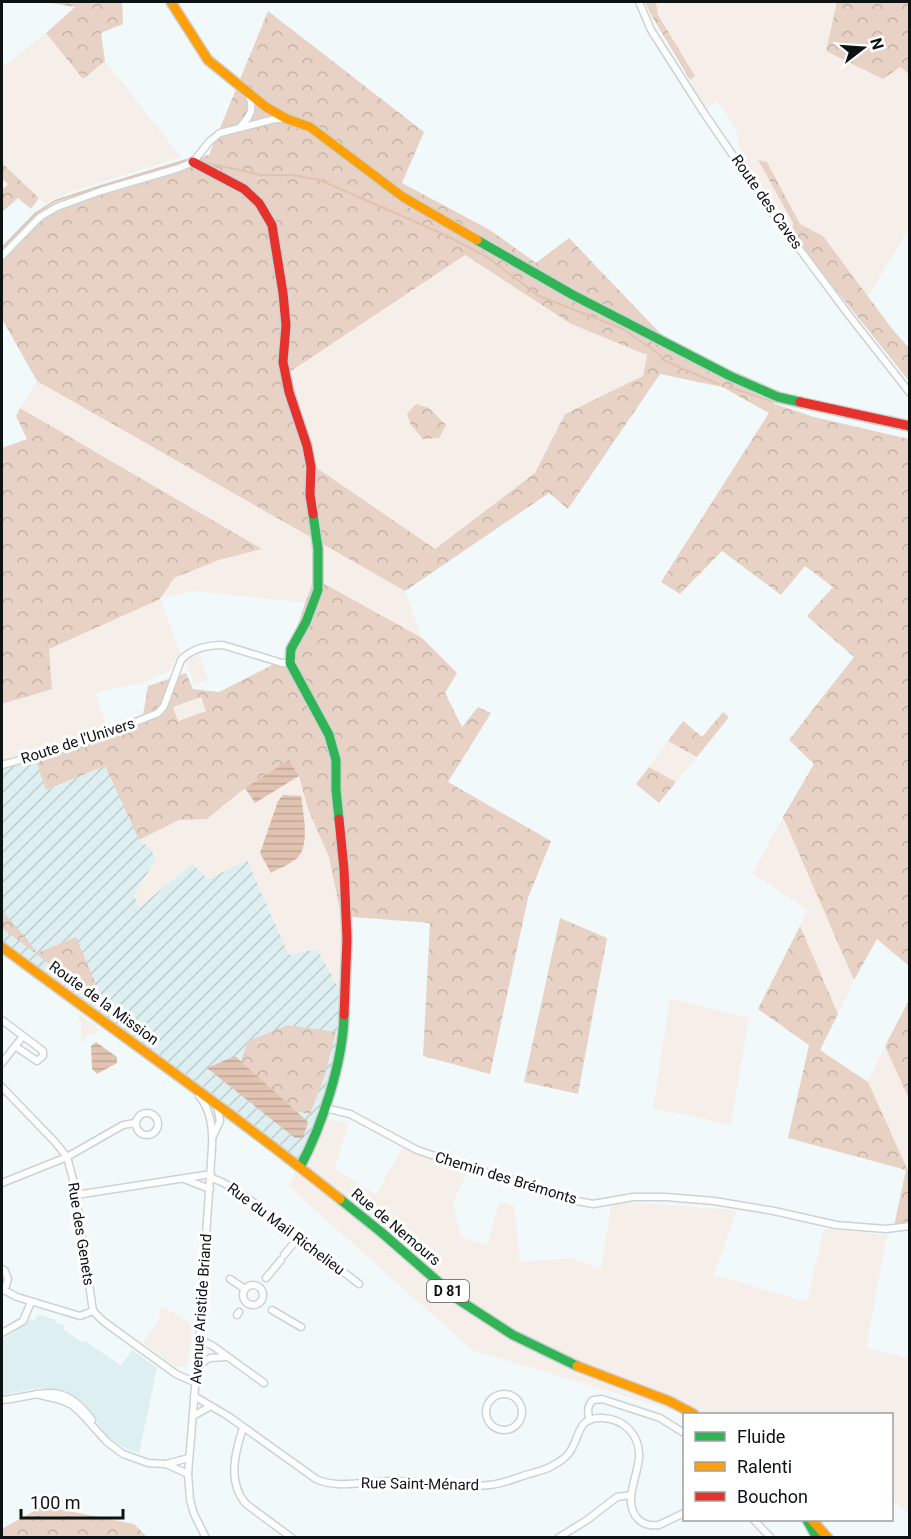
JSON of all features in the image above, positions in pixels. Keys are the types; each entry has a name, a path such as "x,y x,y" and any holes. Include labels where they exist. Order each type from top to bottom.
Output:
{"street":[{"path":"171,2 208,60 266,106 287,119 310,127 404,197 573,295 730,376 778,397 909,426"},
{"name":"Route des Caves","path":"639,2 651,30 769,208 909,393"},
{"path":"240,127 250,116 252,104 248,92"},
{"path":"2,256 40,218 57,207 193,162 210,141 220,133 275,119 287,119"},
{"path":"193,162 244,189 259,203 272,225 286,325 283,362 289,392 307,446 311,467 310,495 318,549 318,590 306,622 291,649 290,663 329,735 336,760 336,790 344,870 347,939 344,1028 332,1086 308,1152 300,1167"},
{"name":"Route de l'Univers","path":"2,765 91,740 158,713 164,706 181,660 197,649 223,645 282,663 290,663"},
{"name":"Route de la Mission","path":"2,947 189,1083"},
{"path":"2,1020 43,1051 43,1056 39,1060 34,1060 15,1046"},
{"path":"2,1063 23,1036"},
{"name":"Rue de Nemours","path":"189,1083 381,1232 459,1300 513,1335 569,1363 669,1401 692,1413"},
{"name":"Avenue Aristide Briand","path":"189,1083 203,1100 209,1112 213,1136 188,1474 190,1500 206,1538"},
{"path":"2,1087 67,1156"},
{"path":"209,1112 217,1104"},
{"path":"213,1136 220,1121 217,1104"},
{"name":"Chemin des Brémonts","path":"325,1108 350,1114 417,1150 524,1183 566,1199 593,1204 633,1197 666,1197 714,1201 836,1224 886,1229 909,1226"},
{"path":"220,1121 227,1117 236,1118"},
{"path":"2,1183 67,1156 123,1125 135,1123"},
{"name":"Rue des Genets","path":"67,1156 74,1183 93,1311"},
{"path":"76,1195 183,1178 211,1176"},
{"name":"Rue du Mail Richelieu","path":"211,1176 249,1200 359,1284"},
{"path":"183,1178 210,1189"},
{"path":"298,1238 262,1283 245,1289 241,1309 252,1305 267,1306 301,1327"},
{"path":"2,1269 5,1271 8,1283 2,1289 31,1302 80,1316 93,1311 102,1321 176,1374 196,1383"},
{"path":"230,1279 245,1289"},
{"path":"262,1283 267,1306"},
{"path":"2,1333 23,1321 31,1302"},
{"path":"199,1340 213,1346 264,1383"},
{"path":"197,1366 210,1358 227,1357"},
{"path":"506,1393 512,1395 520,1403 522,1414 521,1419 513,1428 501,1430 490,1423 486,1411 487,1405 495,1395 506,1393"},
{"path":"2,1400 36,1394 61,1400 72,1405 114,1448 130,1457 148,1463 166,1464 189,1458"},
{"name":"Rue Saint-Ménard","path":"194,1396 316,1479 339,1485 393,1480 475,1486 502,1483 549,1468 566,1457 573,1448 581,1426 590,1420 587,1410 591,1402 596,1399 660,1418 683,1432"},
{"path":"193,1416 211,1406"},
{"path":"590,1420 602,1418 620,1422 633,1434 639,1455 631,1504 639,1520 646,1524 659,1525 683,1514"},
{"path":"243,1428 236,1452 234,1475 237,1490 246,1504 292,1538"},
{"path":"166,1464 188,1474"},
{"path":"558,1538 617,1497 631,1495"},
{"path":"755,1521 771,1538"},
{"path":"807,1521 817,1538"},
{"path":"813,1521 828,1538"}],"shaded area":[{"path":"656,2 837,2 827,51 900,67 909,74 909,229 868,297 823,236 800,224 767,162 758,161 793,223 792,235 742,168 736,128 717,101 703,111 690,80 695,76 658,15"},
{"path":"46,33 83,79 105,61 181,157 68,193 46,204 2,163 2,67"},
{"path":"465,255 571,324 647,355 643,376 565,414 535,473 434,549 304,459 288,373"},
{"path":"37,381 405,591 422,638 314,578 306,603 193,591 161,598 174,578 219,560 262,549 20,408"},
{"path":"160,599 180,652 169,672 141,683 95,693 110,735 101,740 2,767 2,704 52,689 49,649"},
{"path":"198,651 208,680 194,685 185,659"},
{"path":"202,697 206,711 177,721 173,707"},
{"path":"668,741 697,757 676,782 649,767"},
{"path":"35,757 47,790 105,766 139,840 151,848 156,859 134,896 140,907 192,863 208,879 247,860 289,955 317,949 345,999 341,1054 301,1162 2,941 2,767"},
{"path":"289,760 299,776 255,803 245,788"},
{"path":"299,776 308,809 329,857 341,916 347,917 345,999 317,949 289,955 247,860 208,879 191,863 140,907 134,896 156,859 151,849 139,840 179,820 207,819 245,788 255,803"},
{"path":"283,795 301,796 305,838 301,854 271,873 260,853 278,801"},
{"path":"783,817 854,980 838,1014 800,926 808,910 752,873"},
{"path":"670,998 749,1018 731,1125 653,1108"},
{"path":"80,1014 99,1029 97,1033 87,1036 84,1042 81,1042 81,1023 78,1018"},
{"path":"96,1042 117,1057 117,1063 97,1074 92,1069 91,1046"},
{"path":"885,1046 909,1099 909,1173 868,1082"},
{"path":"235,1056 308,1122 303,1138 295,1138 207,1068"},
{"path":"324,1118 348,1123 335,1169 376,1194 403,1147 467,1172 453,1203 461,1237 487,1245 499,1203 514,1205 520,1262 571,1258 601,1269 612,1201 737,1210 714,1275 807,1302 824,1229 887,1235 866,1348 909,1358 909,1513 893,1502 893,1413 683,1413 472,1350 288,1186"},
{"path":"159,1307 192,1324 189,1357 184,1367 176,1367 143,1343 160,1318"},
{"path":"37,1315 56,1320 57,1323 64,1325 64,1330 81,1342 85,1341 121,1366 132,1350 157,1368 139,1453 113,1441 85,1404 69,1393 39,1388 2,1395 2,1340 30,1319 35,1321"}],"green space":[{"path":"45,2 122,2 123,24 101,33 105,61 83,79 46,33 75,7"},
{"path":"645,2 656,2 658,15 695,76 690,80 650,13"},
{"path":"837,2 909,2 909,74 900,67 883,79 826,51"},
{"path":"268,11 424,132 402,183 490,230 536,263 569,238 679,353 775,404 814,417 909,439 909,966 877,939 854,980 783,817 814,764 789,740 854,657 807,616 833,587 805,566 781,595 722,551 680,594 661,582 769,413 722,387 660,374 568,509 549,493 405,591 37,381 2,319 2,260 49,212 186,160 209,155","holes":["465,255 571,324 647,355 643,376 565,414 535,473 435,549 304,459 288,373"]},
{"path":"758,160 767,162 800,224 823,236 909,348 909,381 792,235 793,223"},
{"path":"2,163 39,198 31,209 18,198 2,212 2,190 8,184 2,179"},
{"path":"416,404 429,408 446,425 439,438 423,439 411,425 407,414"},
{"path":"20,408 262,549 219,560 174,578 160,599 49,649 52,689 2,704 2,448 27,439 16,416"},
{"path":"314,578 422,638 457,673 445,693 462,727 478,707 491,713 448,782 551,841 528,898 490,1074 423,1056 430,923 341,916 329,857 308,809 299,776 289,761 245,788 207,819 179,820 139,840 105,766 46,790 35,757 101,740 142,721 148,686 186,673 193,689 219,692 286,658","holes":["201,697 206,711 178,721 173,707"]},
{"path":"723,712 729,717 697,757 668,741 683,721 702,737"},
{"path":"649,767 676,782 659,803 636,784"},
{"path":"2,910 37,953 76,937 97,987 98,1001 2,928"},
{"path":"560,918 607,938 578,1094 524,1082"},
{"path":"800,926 838,1014 820,1050 868,1082 909,1173 909,1224 894,1226 906,1170 788,1138 809,1045 758,1009"},
{"path":"909,1000 909,1099 885,1046"},
{"path":"288,1025 336,1032 324,1078 310,1114 283,1108 238,1070 248,1041"},
{"path":"43,1506 134,1524 147,1537 2,1537 2,1529"}],"waterway":[{"path":"2,248 36,213 55,201 190,159"},
{"path":"203,162 261,175 292,175 320,180 445,235 487,257 539,296 623,329 659,354 663,360 718,384"},
{"path":"729,387 771,401 908,431"}],"traffic: fast":[{"path":"477,240 573,295 730,376 778,397 800,402"},
{"path":"313,514 318,549 318,590 306,622 291,649 290,663 329,735 336,760 339,819"},
{"path":"300,1167 316,1133 330,1093 340,1053 344,1015"},
{"path":"340,1199 459,1300 513,1335 577,1366"},
{"path":"808,1521 817,1538"}],"traffic: slow":[{"path":"171,2 208,60 266,107 287,119 310,127 403,197 477,240"},
{"path":"2,947 215,1103 340,1199"},
{"path":"577,1366 669,1401 692,1413"},
{"path":"813,1521 828,1538"}],"traffic: jam":[{"path":"193,162 244,189 259,203 272,225 286,325 283,362 289,392 307,446 311,467 310,495 313,514"},
{"path":"800,402 910,426"},
{"path":"339,819 347,939 344,1015"}]}
